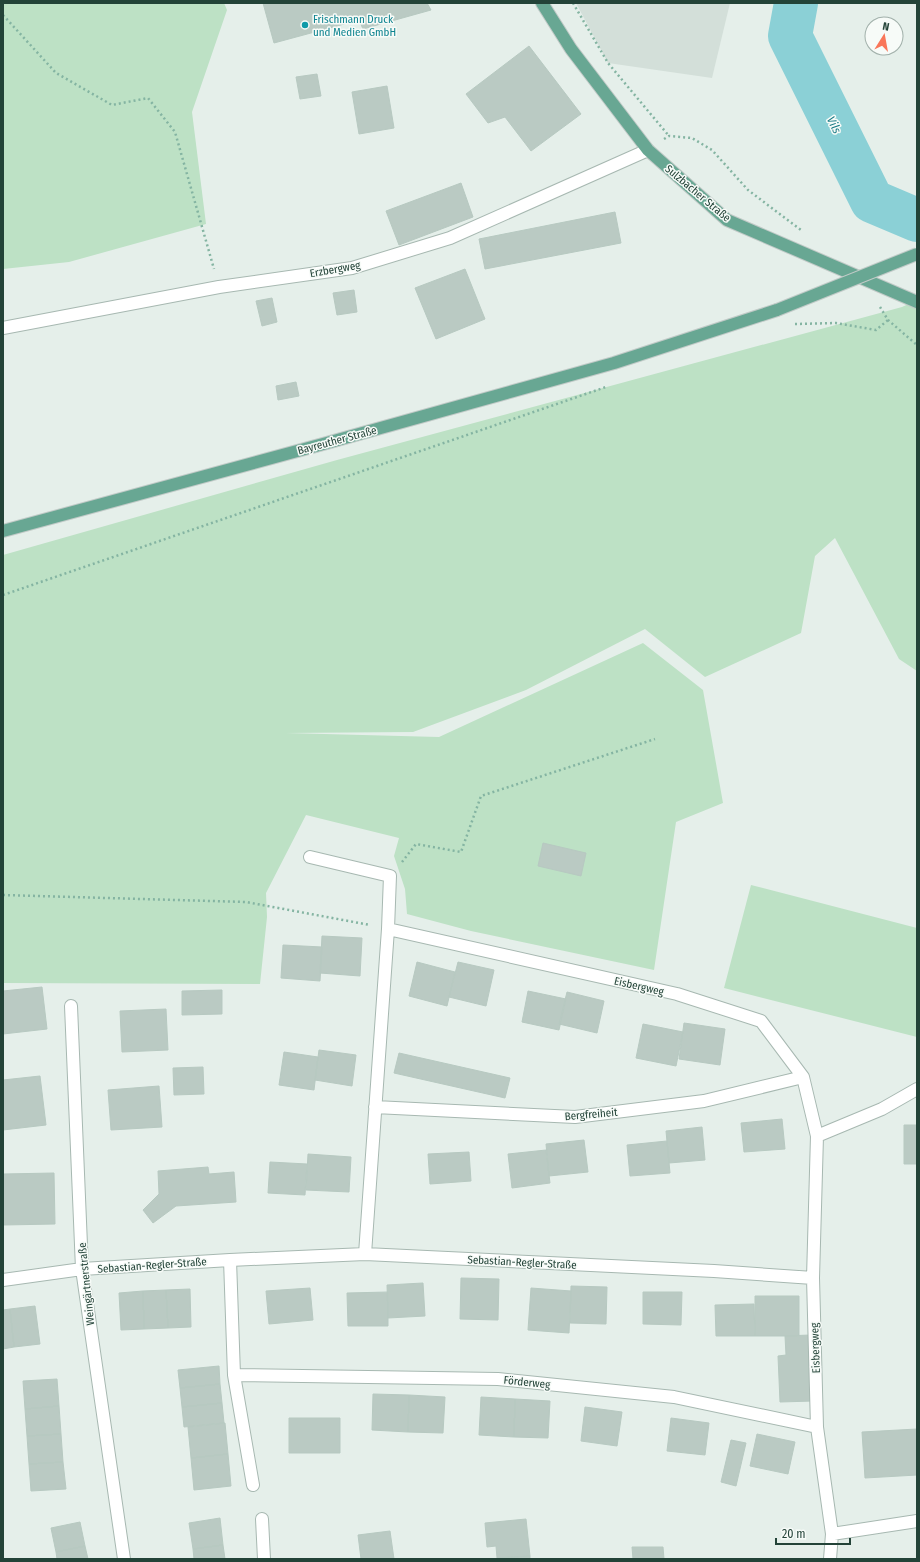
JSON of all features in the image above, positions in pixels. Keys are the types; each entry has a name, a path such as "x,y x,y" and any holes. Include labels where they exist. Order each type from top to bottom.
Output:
{"main road":[{"name":"Sulzbacher Straße","path":"542,3 571,49 648,150 727,220 917,302"},
{"name":"Bayreuther Straße","path":"3,531 331,442 614,362 777,310 917,254"}],"street":[{"name":"Erzbergweg","path":"3,328 219,288 352,268 450,238 648,150"},
{"path":"310,857 390,876 388,929 365,1254"},
{"name":"Eisbergweg","path":"388,929 677,994 761,1022 803,1077 817,1136 813,1278 817,1427 832,1534 830,1559"},
{"name":"Weingärtnerstraße","path":"71,1006 82,1269 124,1559"},
{"name":"Bergfreiheit","path":"375,1107 575,1117 704,1101 803,1077"},
{"path":"817,1136 882,1110 917,1089"},
{"name":"Sebastian-Regler-Straße","path":"3,1280 82,1269 365,1254 714,1271 813,1278"},
{"path":"230,1260 234,1375 253,1485"},
{"name":"Förderweg","path":"234,1375 498,1379 674,1397 817,1427"},
{"path":"262,1519 264,1559"},
{"path":"832,1534 917,1521"}],"path":[{"path":"573,3 608,63 669,136 692,138 712,150 748,190 807,234"},
{"path":"3,14 56,73 112,105 148,98 175,132 219,288"},
{"path":"788,325 836,322 876,330 888,320 917,345"},
{"path":"3,595 606,386"},
{"path":"390,876 416,844 461,852 481,796 655,739"},
{"path":"3,895 246,902 388,929"}],"shaded area":[{"path":"576,3 730,3 712,78 608,63"}],"green space":[{"path":"3,3 224,3 227,10 192,112 206,224 69,262 3,269"},
{"path":"917,300 917,671 899,659 835,538 815,556 801,633 705,677 645,629 526,690 413,732 286,733 439,737 643,643 703,690 723,803 676,822 654,970 471,931 407,914 405,889 394,856 399,838 306,815 266,893 267,917 260,984 3,983 3,555 337,460 902,307"},
{"path":"751,885 917,928 917,1037 724,988"}],"building":[{"name":"Frischmann Druck und Medien GmbH","path":"263,3 427,3 431,10 363,29 359,20 274,43"},
{"path":"529,46 581,114 531,151 505,117 488,123 466,94"},
{"path":"317,74 321,96 300,99 296,77"},
{"path":"387,86 394,128 359,134 352,92"},
{"path":"461,183 473,217 399,245 386,211"},
{"path":"615,212 621,243 485,269 479,239"},
{"path":"465,269 485,319 436,339 415,288"},
{"path":"354,290 357,312 337,315 333,293"},
{"path":"272,298 277,322 262,326 256,301"},
{"path":"296,382 299,396 278,400 276,386"},
{"path":"543,843 586,853 581,876 538,866"},
{"path":"322,936 362,938 360,976 320,973"},
{"path":"283,945 322,947 320,981 281,978"},
{"path":"417,962 455,972 447,1006 409,996"},
{"path":"458,962 494,970 486,1006 449,997"},
{"path":"42,987 47,1029 3,1034 3,991"},
{"path":"222,990 222,1014 182,1015 182,991"},
{"path":"528,991 566,999 559,1030 522,1022"},
{"path":"567,992 604,1001 597,1033 559,1024"},
{"path":"166,1009 168,1050 122,1052 120,1011"},
{"path":"684,1023 725,1029 720,1065 679,1059"},
{"path":"643,1024 683,1032 676,1066 636,1058"},
{"path":"319,1050 356,1055 352,1086 315,1080"},
{"path":"284,1052 318,1057 314,1090 279,1085"},
{"path":"399,1053 510,1078 505,1098 394,1073"},
{"path":"203,1067 204,1094 174,1095 173,1068"},
{"path":"40,1076 46,1125 3,1130 3,1080"},
{"path":"159,1086 162,1127 111,1130 108,1090"},
{"path":"782,1119 785,1149 744,1152 741,1123"},
{"path":"904,1125 917,1125 917,1164 904,1164"},
{"path":"702,1127 705,1160 669,1163 666,1131"},
{"path":"584,1140 588,1172 549,1176 546,1144"},
{"path":"667,1141 670,1173 630,1176 627,1145"},
{"path":"546,1150 550,1183 512,1188 508,1154"},
{"path":"469,1152 471,1181 430,1184 428,1154"},
{"path":"308,1154 351,1157 349,1192 306,1190"},
{"path":"270,1162 307,1164 305,1195 268,1193"},
{"path":"208,1167 209,1174 234,1172 236,1202 176,1206 153,1223 143,1210 159,1194 158,1171"},
{"path":"54,1173 55,1224 3,1225 3,1174"},
{"path":"461,1278 499,1279 498,1320 460,1319"},
{"path":"423,1283 425,1316 388,1318 387,1285"},
{"path":"571,1286 607,1287 606,1324 570,1323"},
{"path":"310,1288 313,1320 269,1324 266,1291"},
{"path":"531,1288 571,1291 569,1333 528,1330"},
{"path":"190,1289 191,1327 168,1328 166,1290"},
{"path":"166,1290 168,1328 144,1329 143,1291"},
{"path":"143,1291 144,1329 121,1330 119,1293"},
{"path":"388,1292 388,1326 348,1326 347,1293"},
{"path":"643,1292 682,1292 681,1325 643,1324"},
{"path":"755,1296 799,1296 799,1336 755,1336"},
{"path":"754,1304 755,1336 716,1336 715,1305"},
{"path":"35,1306 40,1344 14,1347 10,1309"},
{"path":"10,1309 14,1347 3,1349 3,1310"},
{"path":"810,1335 813,1401 780,1402 778,1356 786,1355 785,1336"},
{"path":"219,1366 220,1384 180,1388 178,1370"},
{"path":"57,1379 59,1406 25,1409 23,1381"},
{"path":"220,1384 222,1403 182,1407 180,1388"},
{"path":"373,1394 409,1395 408,1432 372,1430"},
{"path":"409,1395 445,1397 443,1433 408,1432"},
{"path":"481,1397 515,1399 514,1437 479,1435"},
{"path":"515,1399 550,1401 548,1438 514,1437"},
{"path":"222,1403 224,1423 184,1427 182,1407"},
{"path":"59,1406 61,1434 27,1436 25,1409"},
{"path":"585,1407 622,1412 617,1446 581,1441"},
{"path":"289,1418 340,1418 340,1453 289,1453"},
{"path":"671,1418 709,1423 705,1455 667,1451"},
{"path":"225,1423 228,1454 191,1458 188,1427"},
{"path":"917,1429 917,1475 865,1478 862,1432"},
{"path":"61,1434 63,1462 29,1464 27,1436"},
{"path":"757,1434 795,1442 788,1474 750,1466"},
{"path":"731,1440 746,1443 736,1486 721,1482"},
{"path":"228,1454 231,1486 194,1490 191,1458"},
{"path":"63,1462 66,1489 31,1491 29,1464"},
{"path":"220,1518 223,1545 193,1549 189,1523"},
{"path":"526,1519 530,1556 497,1558 496,1546 487,1547 485,1523"},
{"path":"80,1522 85,1546 56,1552 51,1528"},
{"path":"390,1531 394,1559 361,1559 358,1535"},
{"path":"223,1545 225,1559 194,1559 193,1549"},
{"path":"85,1546 88,1559 57,1559 56,1552"},
{"path":"632,1547 663,1547 664,1559 633,1559"},
{"path":"530,1556 530,1559 497,1558"}],"waterway":[{"name":"Vils","path":"796,3 790,36 872,201 917,220"}],"place":[{"name":"Frischmann Druck und Medien GmbH","path":"305,25"}]}
